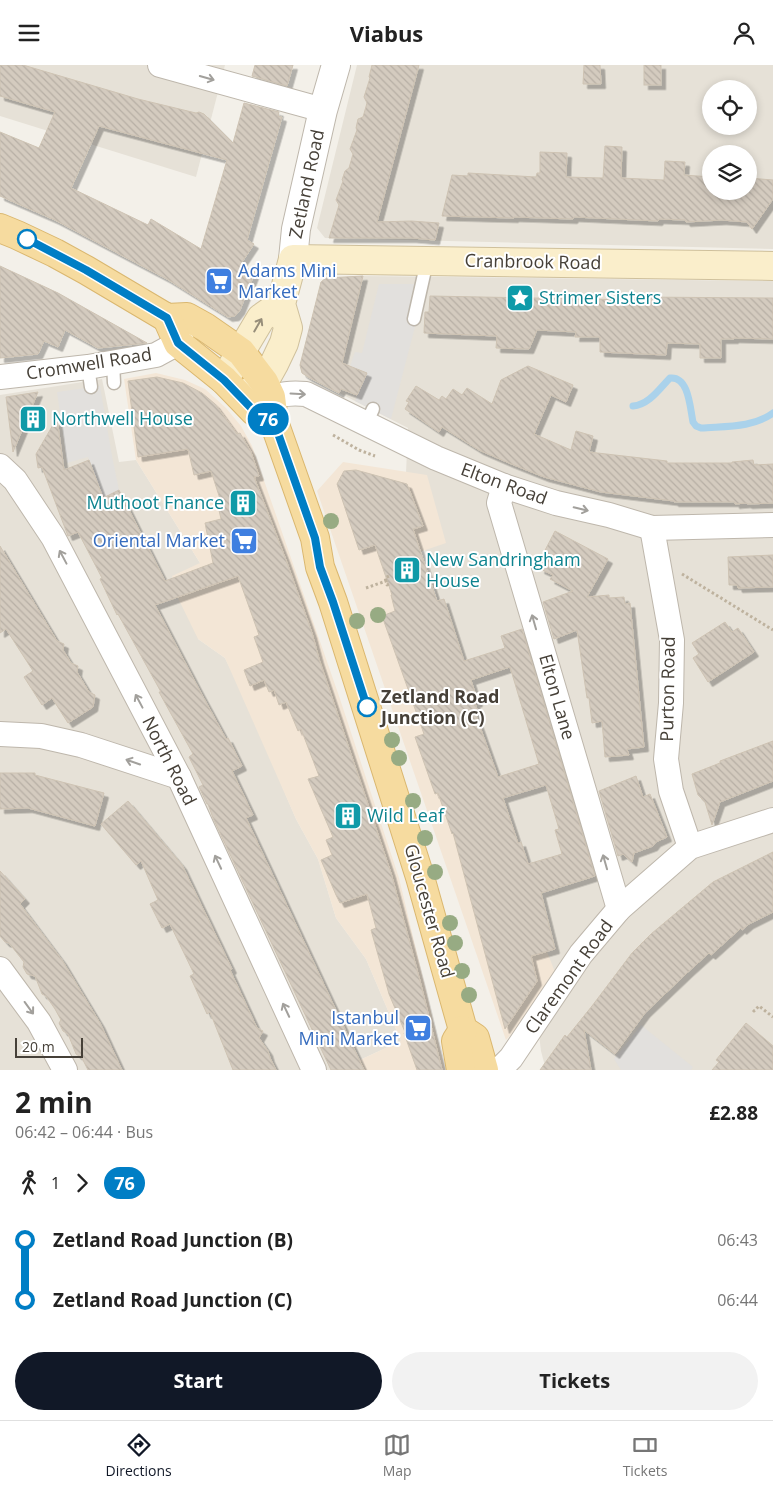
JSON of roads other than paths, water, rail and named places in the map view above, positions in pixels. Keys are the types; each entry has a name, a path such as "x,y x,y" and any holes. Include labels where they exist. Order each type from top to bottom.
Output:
{"main road":[{"path":"0,228 55,253 177,318 211,331 241,352 255,398"},
{"name":"Cranbrook Road","path":"293,259 773,266"},
{"name":"Zetland Road","path":"281,304 293,259"},
{"path":"241,352 261,318 281,304 288,328 280,352 255,398"},
{"path":"177,318 178,343 255,398"},
{"name":"Gloucester Road","path":"255,398 315,538 320,567 414,857 463,1030 475,1038 484,1070"},
{"name":"Gloucester Road","path":"461,1070 456,1041 463,1030"}],"street":[{"path":"160,65 323,111"},
{"name":"Zetland Road","path":"293,259 296,229 323,111 336,65"},
{"name":"Cromwell Road","path":"0,377 89,377 113,373 156,355 178,343"},
{"name":"Elton Road","path":"255,398 291,393 306,394 369,417 436,458 504,486 556,503 609,515 652,528 773,525"},
{"name":"North Road","path":"0,466 15,480 53,537 179,777 314,1070"},
{"name":"Elton Lane","path":"504,486 499,503 619,909"},
{"name":"Purton Road","path":"652,528 672,640 671,703 666,759 671,791 690,847"},
{"path":"0,734 41,736 81,745 179,777"},
{"name":"Claremont Road","path":"499,1070 511,1058 581,954 619,909 690,847 773,820"},
{"path":"0,969 39,1022 65,1070"}],"lane":[{"path":"414,319 427,261"}],"waterway":[{"path":"633,406 644,403 670,378 676,379 685,387 693,422 701,428 748,424 773,413"}],"place":[{"name":"Adams Mini Market","path":"219,281"},
{"name":"Strimer Sisters","path":"520,298"},
{"name":"Northwell House","path":"33,419"},
{"name":"Muthoot Fnance","path":"243,503"},
{"name":"Oriental Market","path":"244,541"},
{"name":"New Sandringham House","path":"407,570"},
{"name":"Zetland Road Junction (C)","path":"367,707"},
{"name":"Wild Leaf","path":"348,816"},
{"name":"Istanbul Mini Market","path":"418,1028"}]}
